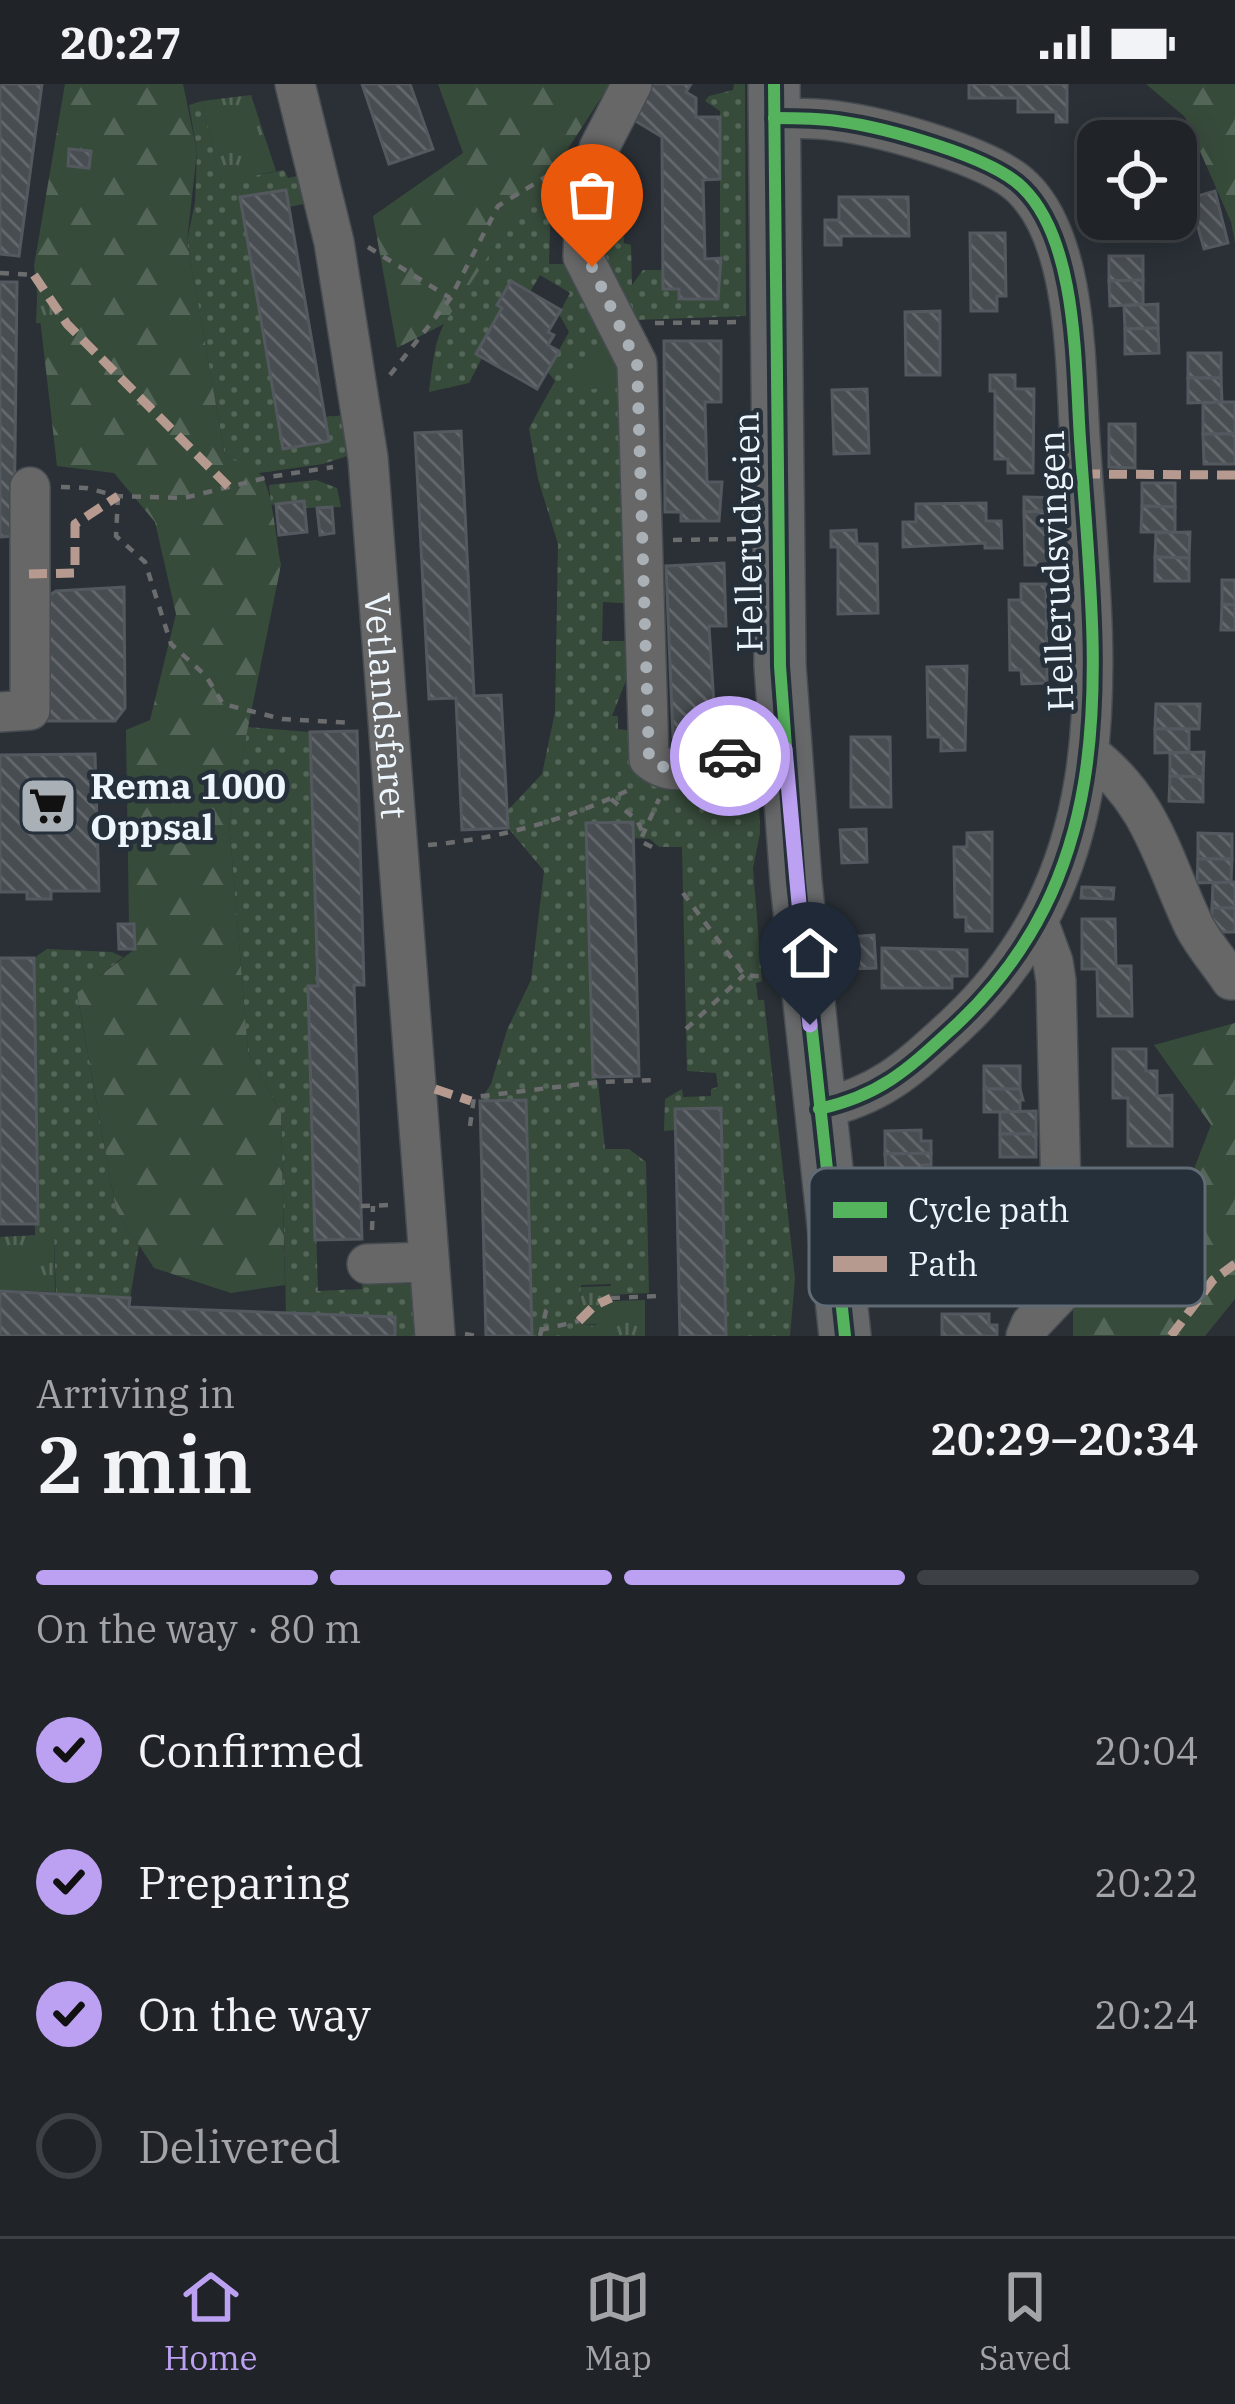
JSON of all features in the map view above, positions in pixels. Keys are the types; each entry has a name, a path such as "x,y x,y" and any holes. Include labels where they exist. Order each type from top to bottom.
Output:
{"main road":[{"name":"Hellerudveien","path":"774,101 776,542 785,749 826,1168"},
{"name":"Hellerudveien","path":"842,1306 845,1336"}],"street":[{"name":"Vetlandsfaret","path":"295,84 334,242 368,458 435,1336"},
{"path":"632,84 599,148 586,201 584,257 637,363 649,759 675,770 739,753 785,749"},
{"name":"Hellerudsvingen","path":"774,101 928,143 981,163 1021,184 1040,206 1054,235 1076,370 1094,693 1089,753 1070,849 1038,921 1010,966 970,1011 891,1084 859,1100 819,1109"},
{"path":"0,712 30,710 14,590 30,487"},
{"path":"1089,753 1136,798 1155,830 1196,930 1231,980"},
{"path":"1038,921 1055,981 1060,1168"},
{"path":"367,1264 429,1262"},
{"path":"1026,1336 1048,1306"}],"path":[{"path":"388,378 451,299 498,206 599,148"},
{"path":"352,239 392,258 451,299"},
{"path":"0,273 34,275"},
{"path":"617,323 752,321"},
{"path":"30,487 184,498 368,458"},
{"path":"118,496 116,536 146,562 171,644 206,676 223,704 308,722 390,723"},
{"path":"642,541 752,539"},
{"path":"416,845 506,834 611,799 675,770"},
{"path":"652,847 641,843 675,770"},
{"path":"611,799 637,820 644,835"},
{"path":"683,893 744,975"},
{"path":"686,1028 744,975 766,977"},
{"path":"470,1126 474,1097 655,1080"},
{"path":"611,1298 659,1296"},
{"path":"540,1333 552,1304"},
{"path":"540,1333 578,1322"}],"green space":[{"path":"65,84 183,84 197,152 187,241 225,456 259,473 268,489 273,516 281,565 229,821 248,1052 281,1113 285,1285 231,1293 154,1268 116,1210 77,993 135,949 134,924 129,924 126,730 150,720 176,614 155,522 114,473 57,466 34,266"},
{"path":"438,84 610,84 444,324 397,348 373,216 463,153"},
{"path":"734,84 745,84 746,316 635,320 636,604 603,602 602,641 624,641 638,650 612,716 618,716 618,729 640,732 641,761 758,758 760,833 753,868 762,981 756,983 758,1000 764,1000 795,1278 790,1336 726,1336 721,1109 676,1109 676,1130 664,1131 665,1099 682,1089 683,1097 711,1096 711,1089 718,1087 716,1073 687,1071 682,847 659,847 650,839 633,838 632,822 586,823 593,1076 598,1082 605,1149 629,1149 646,1162 649,1293 611,1295 611,1284 581,1285 579,1324 597,1326 576,1336 532,1336 526,1101 480,1101 531,980 544,871 508,828 507,811 542,774 555,712 558,544 538,479 529,428 555,381 547,371 569,332 559,314 570,293 540,275 530,292 511,282 476,354 482,358 469,383 429,392 433,359 443,326 464,288 549,178 558,180 551,194 549,264 598,264 598,188 629,189 629,200 622,202 624,243 631,245 632,285 643,270 665,270 663,289 720,280 720,111 705,101 733,90"},
{"path":"1146,84 1235,84 1235,242 1197,144 1197,120 1185,117"},
{"path":"251,95 276,171 221,183 202,101"},
{"path":"202,101 221,182 284,170 288,178 302,175 308,203 289,207 285,190 240,198 283,448 325,417 345,415 350,455 259,473 225,456 187,241 197,152 189,105"},
{"path":"71,275 67,324 36,323 38,277"},
{"path":"618,346 620,387 579,390 575,364 601,348"},
{"path":"316,480 337,488 341,507 304,508 303,501 271,505 269,485"},
{"path":"248,727 310,732 318,986 308,987 318,1291 362,1289 362,1283 414,1284 418,1336 395,1336 394,1317 286,1313 281,1113 248,1052 229,821"},
{"path":"47,949 112,952 123,957 77,994 116,1210 139,1245 130,1298 56,1294 54,1235 35,1235 34,958"},
{"path":"1235,1023 1235,1299 1205,1336 1073,1336 1073,1306 1205,1306 1205,1168 1194,1168 1211,1125 1154,1045"},
{"path":"54,1234 55,1292 0,1290 0,1237"},
{"path":"612,1286 612,1301 645,1300 645,1336 576,1336 597,1324 579,1325 581,1287"}],"building":[{"path":"0,84 42,84 19,256 0,254"},
{"path":"362,84 410,84 433,149 389,164"},
{"path":"618,84 691,84 686,92 696,98 696,117 720,117 720,179 703,180 705,259 721,258 718,299 679,299 679,289 663,289 662,137 634,120"},
{"path":"969,84 1067,84 1067,122 1056,122 1056,112 1018,112 1018,98 969,98"},
{"path":"69,149 91,151 89,168 68,166"},
{"path":"286,190 329,441 283,449 240,197"},
{"path":"1215,191 1228,243 1204,249 1197,196"},
{"path":"839,197 908,197 909,236 841,236 841,245 825,245 825,220 839,220"},
{"path":"970,233 1005,233 1006,296 997,296 997,311 971,311"},
{"path":"1109,256 1143,256 1143,280 1109,281"},
{"path":"1143,280 1143,304 1110,306 1109,281"},
{"path":"511,281 561,310 548,332 554,335 548,345 559,351 537,389 476,354"},
{"path":"0,282 17,282 14,536 0,537"},
{"path":"1158,304 1158,328 1125,329 1124,306"},
{"path":"940,311 940,375 906,375 905,312"},
{"path":"1158,328 1159,353 1125,354 1125,329"},
{"path":"664,341 721,341 721,402 705,402 707,482 722,482 719,521 681,521 681,512 665,512"},
{"path":"1188,353 1221,353 1221,378 1188,378"},
{"path":"990,375 1015,375 1015,389 1034,389 1033,473 1008,473 1008,459 995,459 995,391 990,391"},
{"path":"1188,378 1221,378 1222,402 1188,403"},
{"path":"867,389 869,453 834,454 832,390"},
{"path":"1235,402 1235,434 1203,434 1203,403"},
{"path":"1109,424 1135,424 1135,468 1109,467"},
{"path":"461,431 474,696 501,695 508,828 462,830 456,698 429,699 415,433"},
{"path":"1203,434 1235,434 1235,464 1204,464"},
{"path":"1142,483 1175,483 1175,507 1142,506"},
{"path":"1024,497 1067,498 1067,509 1024,512"},
{"path":"304,501 307,532 279,535 276,504"},
{"path":"986,503 986,521 1001,521 1002,548 985,548 985,543 903,547 903,522 916,522 916,504"},
{"path":"1142,506 1175,507 1175,532 1141,532"},
{"path":"332,507 334,533 320,535 317,508"},
{"path":"1050,511 1051,565 1025,565 1024,512"},
{"path":"856,530 857,544 877,544 878,613 838,614 838,547 831,547 831,531"},
{"path":"1190,532 1189,558 1155,557 1156,533"},
{"path":"1155,557 1189,558 1189,581 1155,581"},
{"path":"724,563 726,626 709,626 714,705 729,704 727,745 690,746 689,736 673,737 666,566"},
{"path":"1222,580 1235,580 1235,605 1222,604"},
{"path":"1021,584 1046,584 1047,683 1022,684 1021,670 1010,670 1009,600 1021,600"},
{"path":"124,587 125,708 115,721 44,721 42,600 56,591"},
{"path":"1222,604 1235,605 1235,630 1221,630"},
{"path":"967,666 965,750 941,751 941,737 928,737 927,667"},
{"path":"1156,704 1200,704 1199,729 1155,729"},
{"path":"1155,729 1189,729 1189,752 1155,753"},
{"path":"357,731 364,985 354,985 362,1239 315,1240 308,986 318,986 310,732"},
{"path":"851,737 890,737 891,807 851,807"},
{"path":"1204,752 1203,777 1170,776 1170,753"},
{"name":"Rema 1000 Oppsal","path":"95,754 99,891 51,891 51,899 27,899 27,892 0,892 0,755"},
{"path":"1170,776 1203,777 1203,802 1169,801"},
{"path":"633,822 639,1076 593,1077 586,823"},
{"path":"866,829 867,862 842,863 840,830"},
{"path":"992,832 992,931 966,931 966,917 955,917 954,847 967,847 967,833"},
{"path":"1198,833 1232,834 1232,859 1198,859"},
{"path":"1198,859 1232,859 1231,882 1197,883"},
{"path":"1235,882 1235,908 1212,908 1213,883"},
{"path":"1082,887 1114,888 1113,899 1081,898"},
{"path":"1212,908 1235,908 1235,932 1211,932"},
{"path":"1082,919 1115,919 1116,966 1131,966 1132,1016 1098,1016 1097,969 1082,969"},
{"path":"118,924 134,924 135,949 119,949"},
{"path":"874,935 876,968 850,969 849,937"},
{"path":"882,948 967,950 967,976 952,976 952,988 882,988"},
{"path":"0,958 34,958 38,1224 0,1224"},
{"path":"1113,1049 1146,1049 1146,1071 1157,1071 1157,1096 1172,1095 1172,1146 1128,1146 1128,1098 1113,1098"},
{"path":"984,1066 1020,1066 1020,1089 984,1089"},
{"path":"984,1089 1020,1089 1020,1112 984,1112"},
{"path":"526,1100 532,1336 486,1336 480,1101"},
{"path":"721,1108 726,1336 680,1336 675,1109"},
{"path":"1036,1111 1036,1134 1000,1134 1000,1112"},
{"path":"921,1130 921,1141 931,1141 931,1153 885,1154 885,1131"},
{"path":"1000,1134 1036,1134 1036,1157 1000,1157"},
{"path":"931,1153 931,1165 886,1168 885,1154"},
{"path":"0,1291 130,1298 129,1307 395,1317 395,1336 0,1336"},
{"path":"942,1314 989,1314 989,1325 997,1325 997,1336 942,1336"}],"marked path":[{"path":"34,275 67,324 229,487"},
{"path":"1082,474 1235,475"},
{"path":"29,574 75,573 75,524 118,496"},
{"path":"435,1089 471,1101"},
{"path":"1205,1291 1235,1264"},
{"path":"579,1321 611,1298"},
{"path":"1171,1336 1194,1306"}],"cycle path":[{"path":"774,84 780,666 796,882 827,1168"},
{"path":"774,118 837,121 935,145 1008,176 1041,211 1064,272 1070,306 1091,598 1088,752 1075,825 1050,896 1011,963 955,1026 878,1088 819,1109"},
{"path":"842,1306 845,1336"}],"way so far":[{"path":"592,267 637,363 649,759 656,766 684,770 730,756"}],"place":[{"name":"Rema 1000 Oppsal","path":"48,806"}],"route":[{"path":"730,756 785,749 810,1025"}]}
